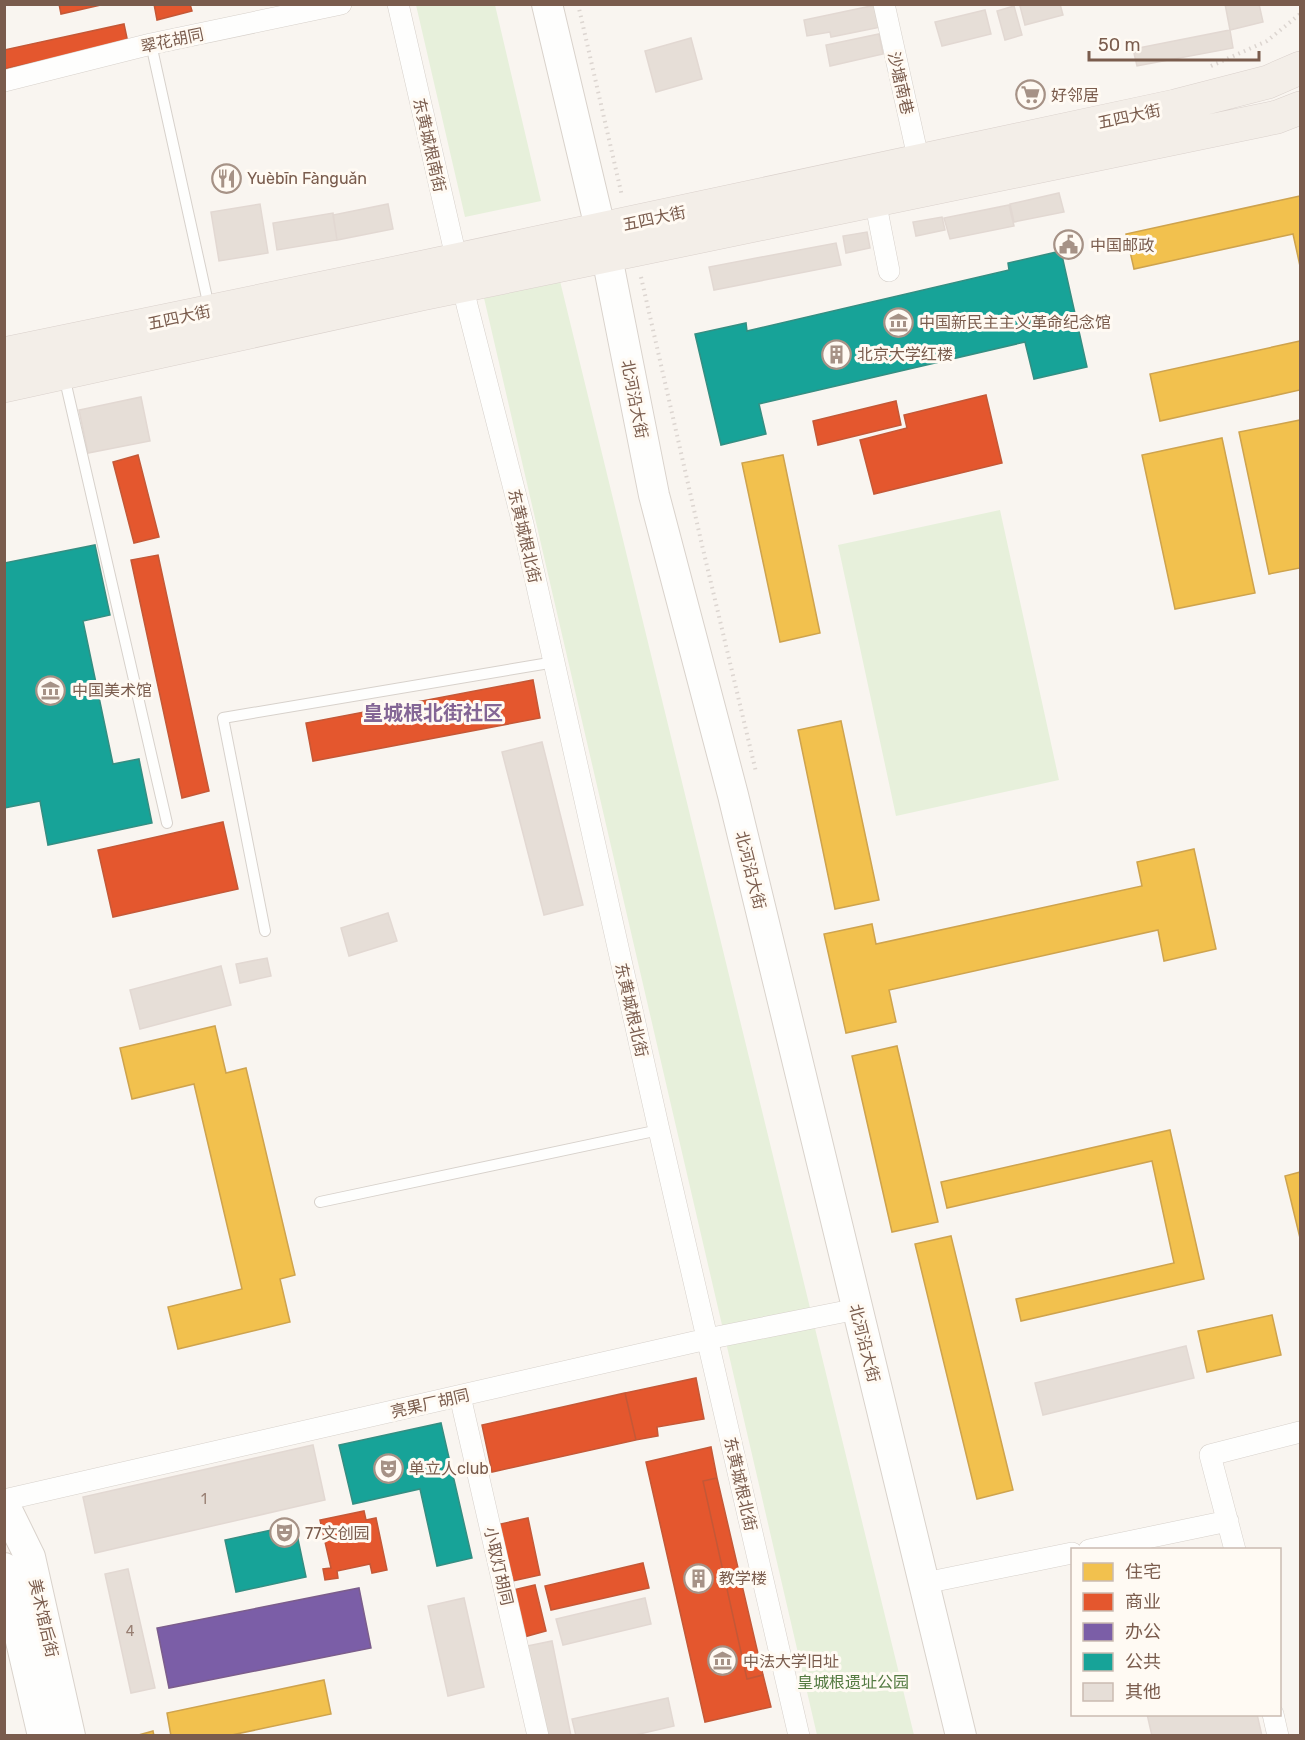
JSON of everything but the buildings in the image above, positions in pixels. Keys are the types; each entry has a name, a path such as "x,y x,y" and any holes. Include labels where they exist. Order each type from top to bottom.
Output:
{"main road":[{"name":"北河沿大街","path":"547,4 618,240 654,495 736,807 961,1736"},
{"name":"五四大街","path":"872,187 919,162 1175,106 1268,82 1300,68"},
{"name":"五四大街","path":"4,386 460,273 872,187 1277,117 1300,108"},
{"name":"五四大街","path":"4,354 210,311 460,273 494,251 618,240"},
{"name":"美术馆后街","path":"4,1502 30,1557 70,1736"},
{"name":"美术馆后街","path":"4,1568 43,1736"}],"street":[{"name":"翠花胡同","path":"4,81 151,44 341,4"},
{"name":"东黄城根南街","path":"398,4 460,273"},
{"name":"沙塘南巷","path":"884,4 919,162"},
{"path":"872,187 889,271"},
{"name":"东黄城根北街","path":"460,273 524,524 659,1130 799,1736"},
{"name":"亮果厂胡同","path":"4,1502 707,1339 857,1309"},
{"name":"小取灯胡同","path":"460,1396 538,1736"},
{"path":"1235,1548 1210,1455 1300,1432"},
{"path":"1099,1548 1228,1521"},
{"path":"925,1583 1071,1553"},
{"path":"1273,1716 1278,1736"}],"lane":[{"path":"151,44 210,311"},
{"path":"63,373 167,824"},
{"path":"265,932 223,718 555,662"},
{"path":"320,1202 659,1130"}],"path":[{"path":"578,4 618,240 702,545 758,776"},
{"path":"1206,67 1268,41 1300,14"}],"green space":[{"path":"416,5 495,5 541,201 465,217"},
{"name":"皇城根遗址公园","path":"560,281 914,1735 817,1735 484,298"},
{"path":"1000,510 1059,780 896,816 838,545"}],"place":[{"name":"好邻居","path":"1030,95"},
{"name":"Yuèbīn Fànguǎn","path":"226,178"},
{"name":"中国邮政","path":"1069,245"},
{"name":"中国新民主主义革命纪念馆","path":"898,322"},
{"name":"北京大学红楼","path":"836,354"},
{"name":"中国美术馆","path":"51,690"},
{"name":"单立人club","path":"388,1468"},
{"name":"77文创园","path":"284,1533"},
{"name":"教学楼","path":"698,1578"},
{"name":"中法大学旧址","path":"722,1661"}],"district":[{"name":"皇城根北街社区","path":"433,713"}]}
